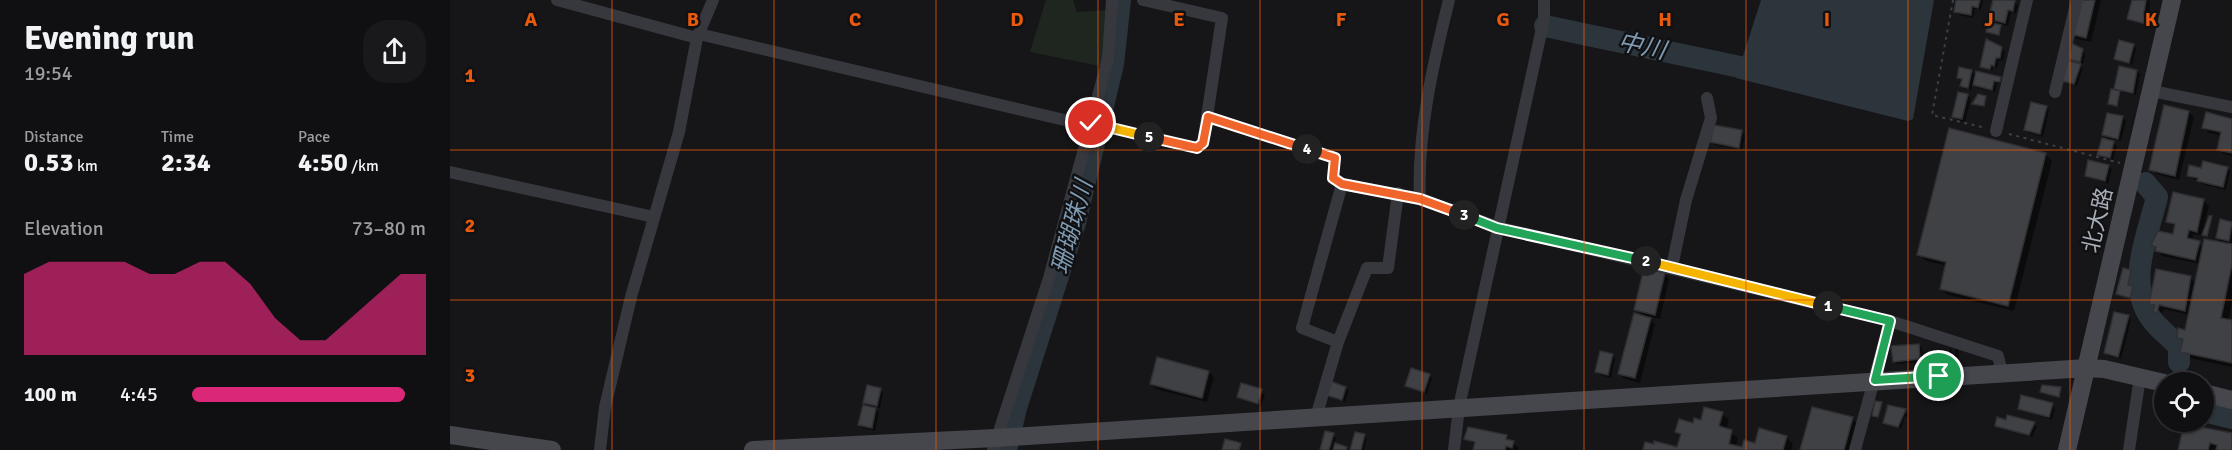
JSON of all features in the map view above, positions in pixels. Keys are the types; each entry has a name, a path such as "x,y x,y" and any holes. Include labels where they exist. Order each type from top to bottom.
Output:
{"street":[{"path":"557,0 698,36 1197,148 1203,143 1222,18 1143,0"},
{"path":"600,450 607,396 679,132 698,36 713,0"},
{"path":"994,444 1049,278 1108,58 1112,0"},
{"path":"1420,199 1419,166 1431,89 1449,0"},
{"path":"1454,450 1459,407 1545,19 1544,0"},
{"path":"1996,131 2027,0"},
{"path":"2055,92 2077,0"},
{"name":"北大路","path":"2067,450 2172,0"},
{"path":"2152,91 2232,107"},
{"path":"1672,267 1686,200 1711,117 1707,98"},
{"path":"1208,117 1335,158 1333,178 1342,184 1420,199 1497,228 1672,267 1890,321 1998,356 2002,373"},
{"path":"450,172 654,217"},
{"path":"1338,342 1302,328 1342,184"},
{"path":"1316,417 1338,342 1367,268 1388,268 1398,194"},
{"path":"1855,450 1890,321"},
{"path":"753,450 994,444 1459,407 2087,368 2104,369 2154,380"},
{"path":"2129,450 2140,377"},
{"path":"2214,396 2232,400"},
{"path":"450,435 552,450"}],"shaded area":[{"path":"1046,0 1073,0 1077,12 1107,10 1105,50 1100,66 1030,52"},
{"path":"1761,0 1934,0 1913,119 1908,121 1736,78"}],"building":[{"path":"1956,0 1980,0 1978,8 1972,6 1971,15 1954,12"},
{"path":"1993,0 2015,0 2013,11 2008,10 2005,23 1988,19"},
{"path":"2079,0 2095,0 2086,38 2071,34"},
{"path":"2132,0 2146,0 2144,13 2148,14 2146,24 2127,19"},
{"path":"1989,22 2001,25 1999,35 1986,32"},
{"path":"1986,39 2002,47 2000,58 1996,58 1994,66 1991,65 1990,69 1980,67"},
{"path":"2119,40 2134,44 2129,63 2114,59"},
{"path":"2071,43 2083,49 2080,62 2068,59"},
{"path":"2066,60 2081,64 2074,84 2062,81"},
{"path":"2119,66 2137,70 2133,93 2114,89"},
{"path":"1959,67 1972,70 1968,88 1960,86 1962,79 1957,78"},
{"path":"1976,71 2001,77 2000,82 1994,81 1992,90 1973,85"},
{"path":"2111,89 2120,91 2117,106 2108,104"},
{"path":"1958,92 1968,94 1962,119 1952,117"},
{"path":"1978,94 1986,96 1984,106 1972,104"},
{"path":"2031,102 2047,106 2040,134 2024,130"},
{"path":"2164,105 2189,111 2175,176 2149,170"},
{"path":"2206,112 2232,119 2232,153 2217,150 2221,132 2202,128"},
{"path":"2107,113 2123,116 2118,139 2102,135"},
{"path":"1714,125 1742,130 1739,148 1710,142"},
{"path":"1949,128 2046,153 2008,306 1940,289 1946,262 1917,255"},
{"path":"2102,138 2114,141 2110,158 2097,155"},
{"path":"2088,160 2109,165 2105,181 2085,176"},
{"path":"2203,161 2228,167 2223,187 2197,181 2198,178 2187,176 2189,165 2201,168"},
{"path":"2173,192 2204,199 2197,232 2189,230 2187,238 2200,241 2195,260 2155,251 2156,247 2151,245 2158,231 2173,234 2175,224 2166,222"},
{"path":"2209,216 2212,216 2207,236 2202,235"},
{"path":"2220,219 2232,222 2229,241 2216,238"},
{"path":"2204,239 2232,244 2232,264 2221,318 2232,320 2232,363 2180,352 2183,339 2177,338 2178,328 2185,330"},
{"path":"1644,268 1665,273 1655,315 1634,310"},
{"path":"2123,268 2131,270 2128,285 2133,286 2130,298 2116,294"},
{"path":"2156,269 2191,276 2185,311 2159,305 2157,313 2153,312 2155,305 2149,304"},
{"path":"2114,312 2129,315 2118,357 2104,353"},
{"path":"1634,313 1651,318 1635,378 1618,374"},
{"path":"1919,344 1920,359 1893,362 1891,346"},
{"path":"1600,351 1613,354 1608,375 1595,372"},
{"path":"1157,357 1209,371 1202,398 1150,384"},
{"path":"1411,368 1430,374 1424,392 1405,386"},
{"path":"1330,381 1346,387 1342,400 1326,395"},
{"path":"1241,383 1262,389 1258,404 1237,397"},
{"path":"867,385 881,388 877,406 863,403"},
{"path":"2042,385 2061,387 2059,397 2040,392"},
{"path":"2021,395 2053,403 2049,417 2018,409"},
{"path":"1875,401 1882,402 1878,417 1872,416"},
{"path":"863,405 876,408 872,428 858,425"},
{"path":"1888,405 1906,409 1898,427 1883,423"},
{"path":"1704,407 1723,412 1719,426 1732,430 1729,444 1742,447 1744,440 1755,443 1759,428 1787,436 1783,450 1643,450 1645,442 1654,444 1654,441 1677,447 1681,434 1675,432 1679,419 1693,423 1694,418 1701,420"},
{"path":"1812,407 1853,417 1844,450 1800,450"},
{"path":"2007,415 2035,422 2029,435 1995,426 1997,417 2006,420"},
{"path":"1468,427 1507,435 1506,439 1514,441 1512,448 1506,446 1505,450 1473,450 1475,442 1464,439"},
{"path":"2214,430 2232,433 2232,450 2216,450 2217,445 2210,443 2208,450 2178,450 2182,432 2214,432"},
{"path":"1325,431 1334,433 1329,450 1320,450"},
{"path":"1355,432 1365,434 1361,450 1350,450"},
{"path":"1225,439 1241,443 1239,450 1222,450"},
{"path":"1335,443 1347,447 1346,450 1333,450"}],"waterway":[{"name":"珊瑚珠川","path":"1006,450 1016,408 1075,223 1113,64 1120,0"},
{"name":"中川","path":"1545,26 1740,67"},
{"path":"2145,183 2157,197 2142,252 2139,281 2141,295 2152,319 2179,347 2179,362"},
{"path":"2214,414 2232,418"}],"route":[{"path":"1091,123 1197,148 1203,143 1208,117 1335,158 1333,178 1342,184 1420,199 1497,228 1672,267 1890,321 1875,380 1939,376"}]}
